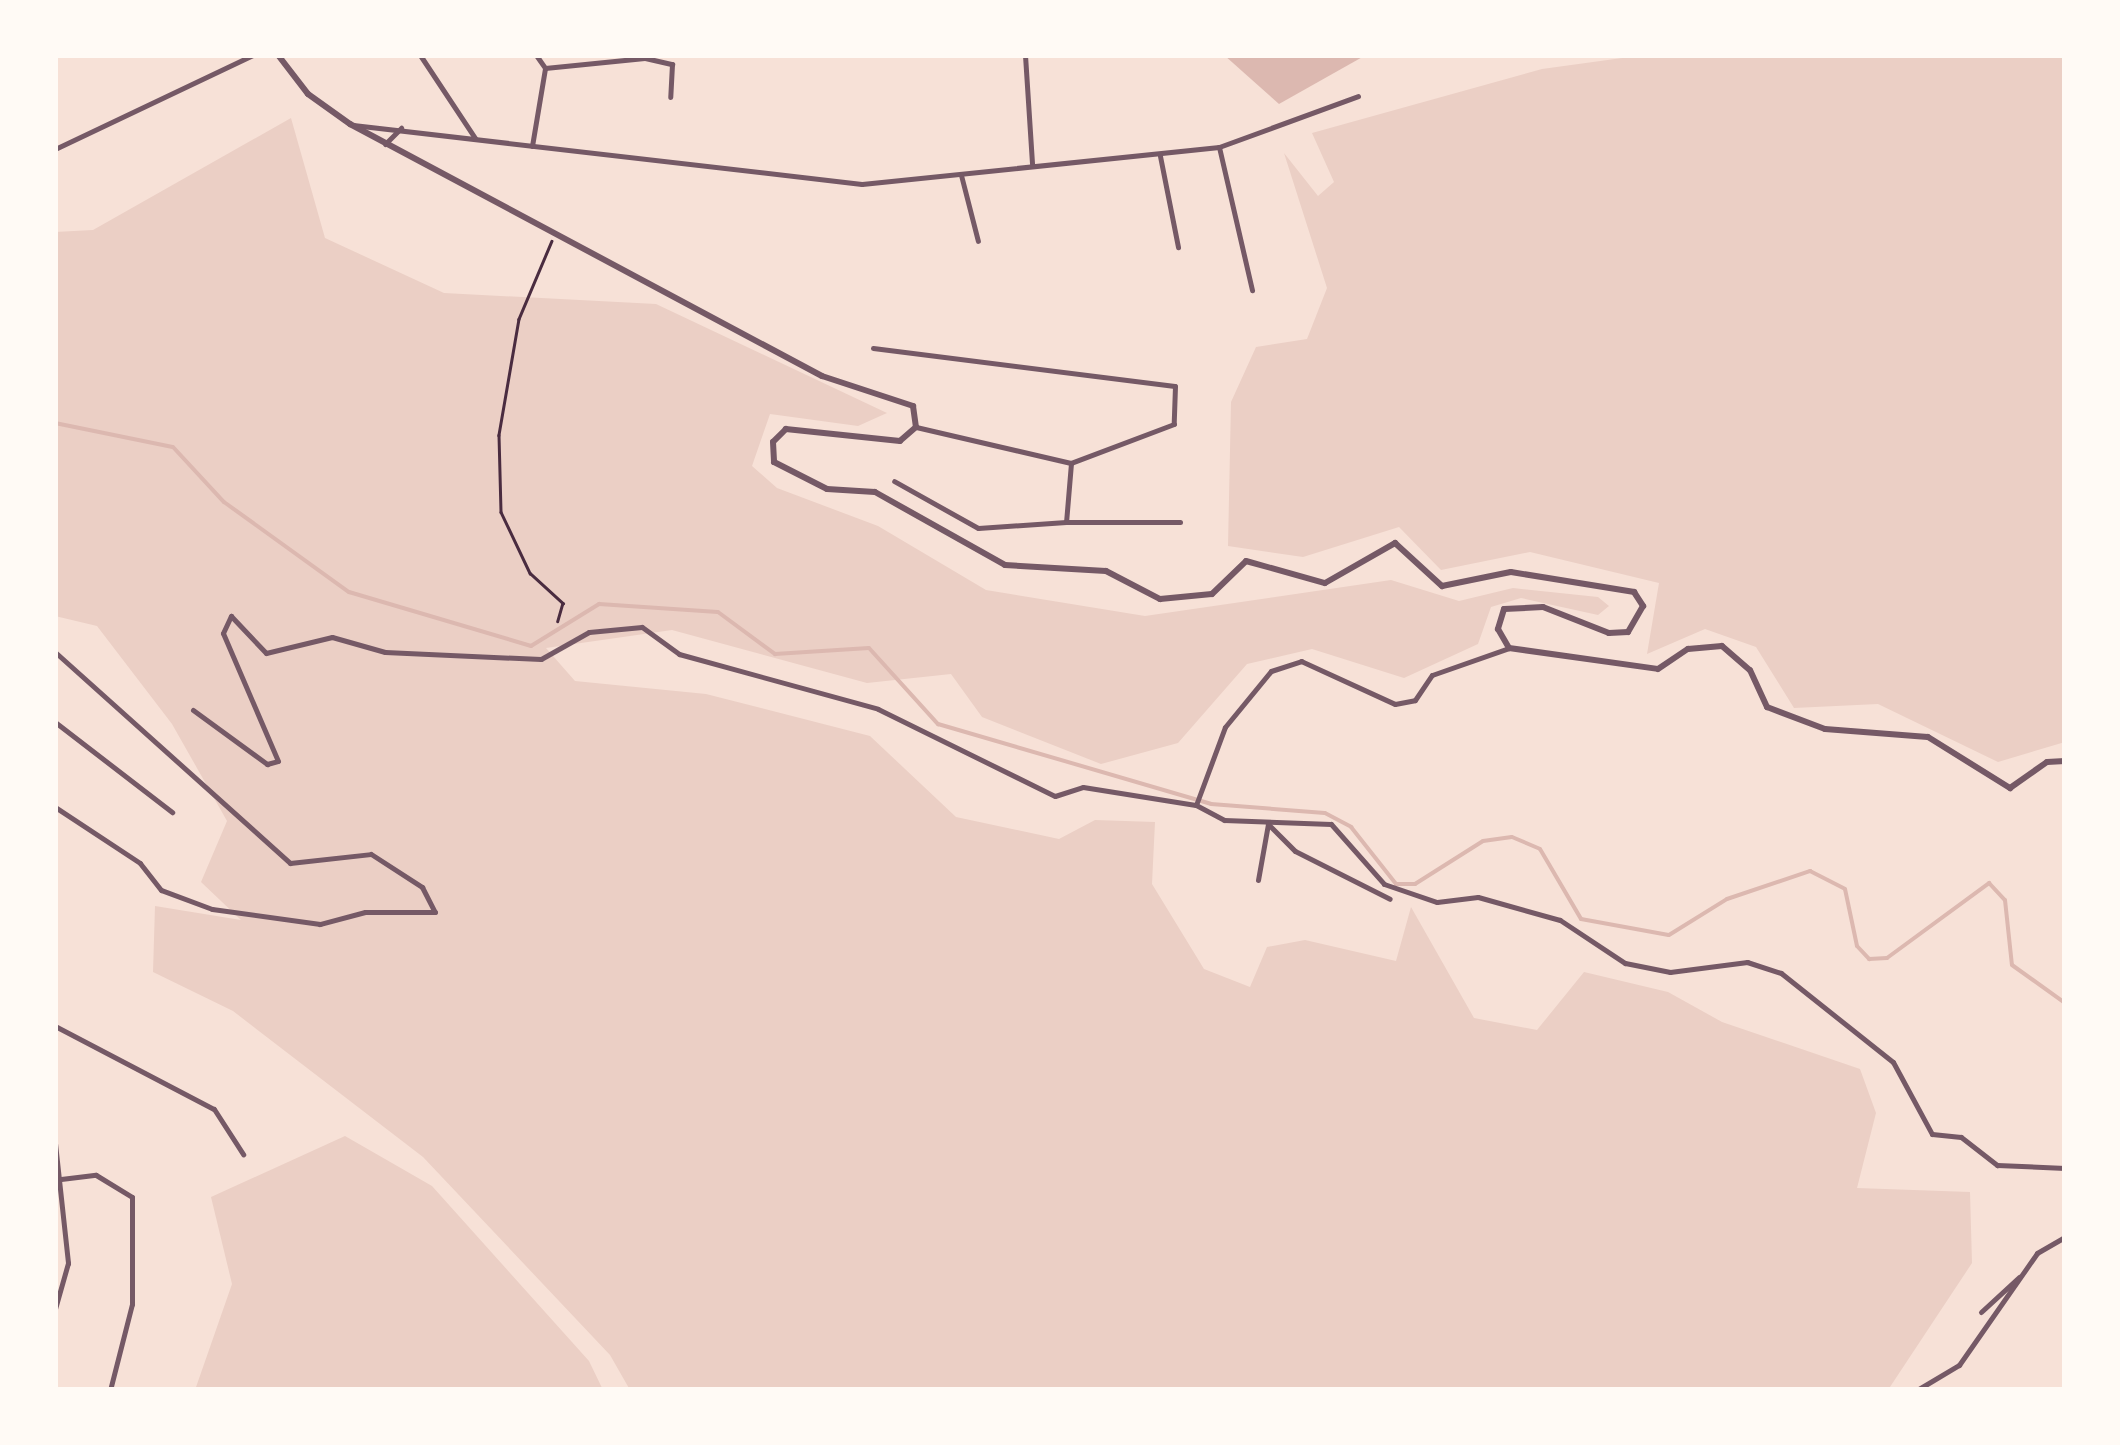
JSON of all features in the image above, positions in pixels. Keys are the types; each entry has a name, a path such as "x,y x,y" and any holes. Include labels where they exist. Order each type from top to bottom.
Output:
{"street":[{"path":"55,149 253,55"},
{"path":"278,55 308,94 350,124 822,376 884,390 914,406 916,427"},
{"path":"420,55 475,138"},
{"path":"532,146 545,68 536,55"},
{"path":"1025,55 1032,164"},
{"path":"545,68 645,58 672,64 670,97"},
{"path":"350,124 862,184 1220,148 1358,96"},
{"path":"385,144 401,128"},
{"path":"1220,148 1252,290"},
{"path":"1160,156 1178,247"},
{"path":"961,175 978,241"},
{"path":"873,348 1175,386 1174,424 1071,463 916,427"},
{"path":"916,427 900,441 786,429 773,442 774,462 828,489 876,492 1005,565 1106,571 1160,599 1212,594 1246,561 1325,583 1395,543 1442,586 1511,572 1634,592 1643,606 1628,632 1608,633 1543,608 1504,609 1498,629 1509,648"},
{"path":"1066,522 1071,463"},
{"path":"894,481 978,528 1066,522 1180,522"},
{"path":"193,710 267,764 278,761 223,632 232,616 266,653 332,638 385,652 541,659 588,632 642,627 679,654 878,709 1054,796 1083,786 1196,805 1224,820 1331,824 1384,884 1560,920 1626,964 1670,972 1746,962 1781,973 1893,1062 1932,1134 1960,1137 1997,1165 2065,1168"},
{"path":"1196,805 1225,727 1264,690 1271,671 1301,661 1395,704 1414,700 1432,675 1509,648 1658,669 1688,649 1722,646 1750,670 1767,707 1825,728 1928,736 2010,788 2046,762 2065,762"},
{"path":"55,652 290,863 371,854 422,886 435,912 366,912 320,924 212,910 161,890 140,864 55,807"},
{"path":"55,722 172,812"},
{"path":"1258,880 1268,824"},
{"path":"1268,824 1294,851 1390,899"},
{"path":"55,1026 214,1109 243,1154"},
{"path":"55,1143 68,1263 55,1309"},
{"path":"61,1179 96,1175 132,1197 132,1304 110,1390"},
{"path":"1981,1312 2065,1237"},
{"path":"1917,1390 1959,1365 2022,1275"}],"path":[{"path":"555,235 519,320 499,435 501,512 530,573 564,604 558,621"}],"shaded area":[{"path":"1224,55 1366,55 1279,104"},
{"path":"1644,55 2065,55 2065,742 1998,762 1878,704 1794,708 1756,647 1705,629 1647,654 1659,583 1530,552 1441,570 1399,527 1303,557 1228,546 1231,402 1256,347 1307,339 1327,288 1284,153 1318,196 1334,182 1312,133 1542,69"},
{"path":"291,118 325,238 444,293 656,304 887,413 858,426 770,414 752,466 777,488 878,526 986,590 1145,616 1391,580 1459,601 1513,588 1598,597 1609,606 1598,615 1521,598 1491,607 1478,644 1404,678 1312,649 1247,664 1178,743 1101,764 982,717 951,674 867,683 672,630 546,648 575,681 706,694 870,736 956,817 1059,839 1095,820 1155,822 1152,884 1204,969 1250,987 1267,947 1305,940 1396,961 1411,907 1474,1018 1537,1030 1584,972 1668,992 1722,1022 1860,1069 1876,1113 1857,1188 1970,1192 1972,1263 1888,1390 630,1390 610,1355 423,1157 233,1011 153,972 155,906 241,920 201,882 227,821 172,724 97,626 55,616 55,232 93,230"},
{"path":"345,1136 432,1186 589,1361 603,1390 195,1390 232,1284 211,1197"}],"waterway":[{"path":"55,423 173,447 224,502 349,592 531,646 599,604 718,612 775,654 869,648 938,724 1211,804 1325,813 1351,827 1396,884 1415,884 1483,841 1512,837 1540,849 1581,919 1669,935 1727,899 1810,871 1845,889 1857,946 1869,959 1887,958 1989,883 2005,900 2012,965 2065,1003"}]}
